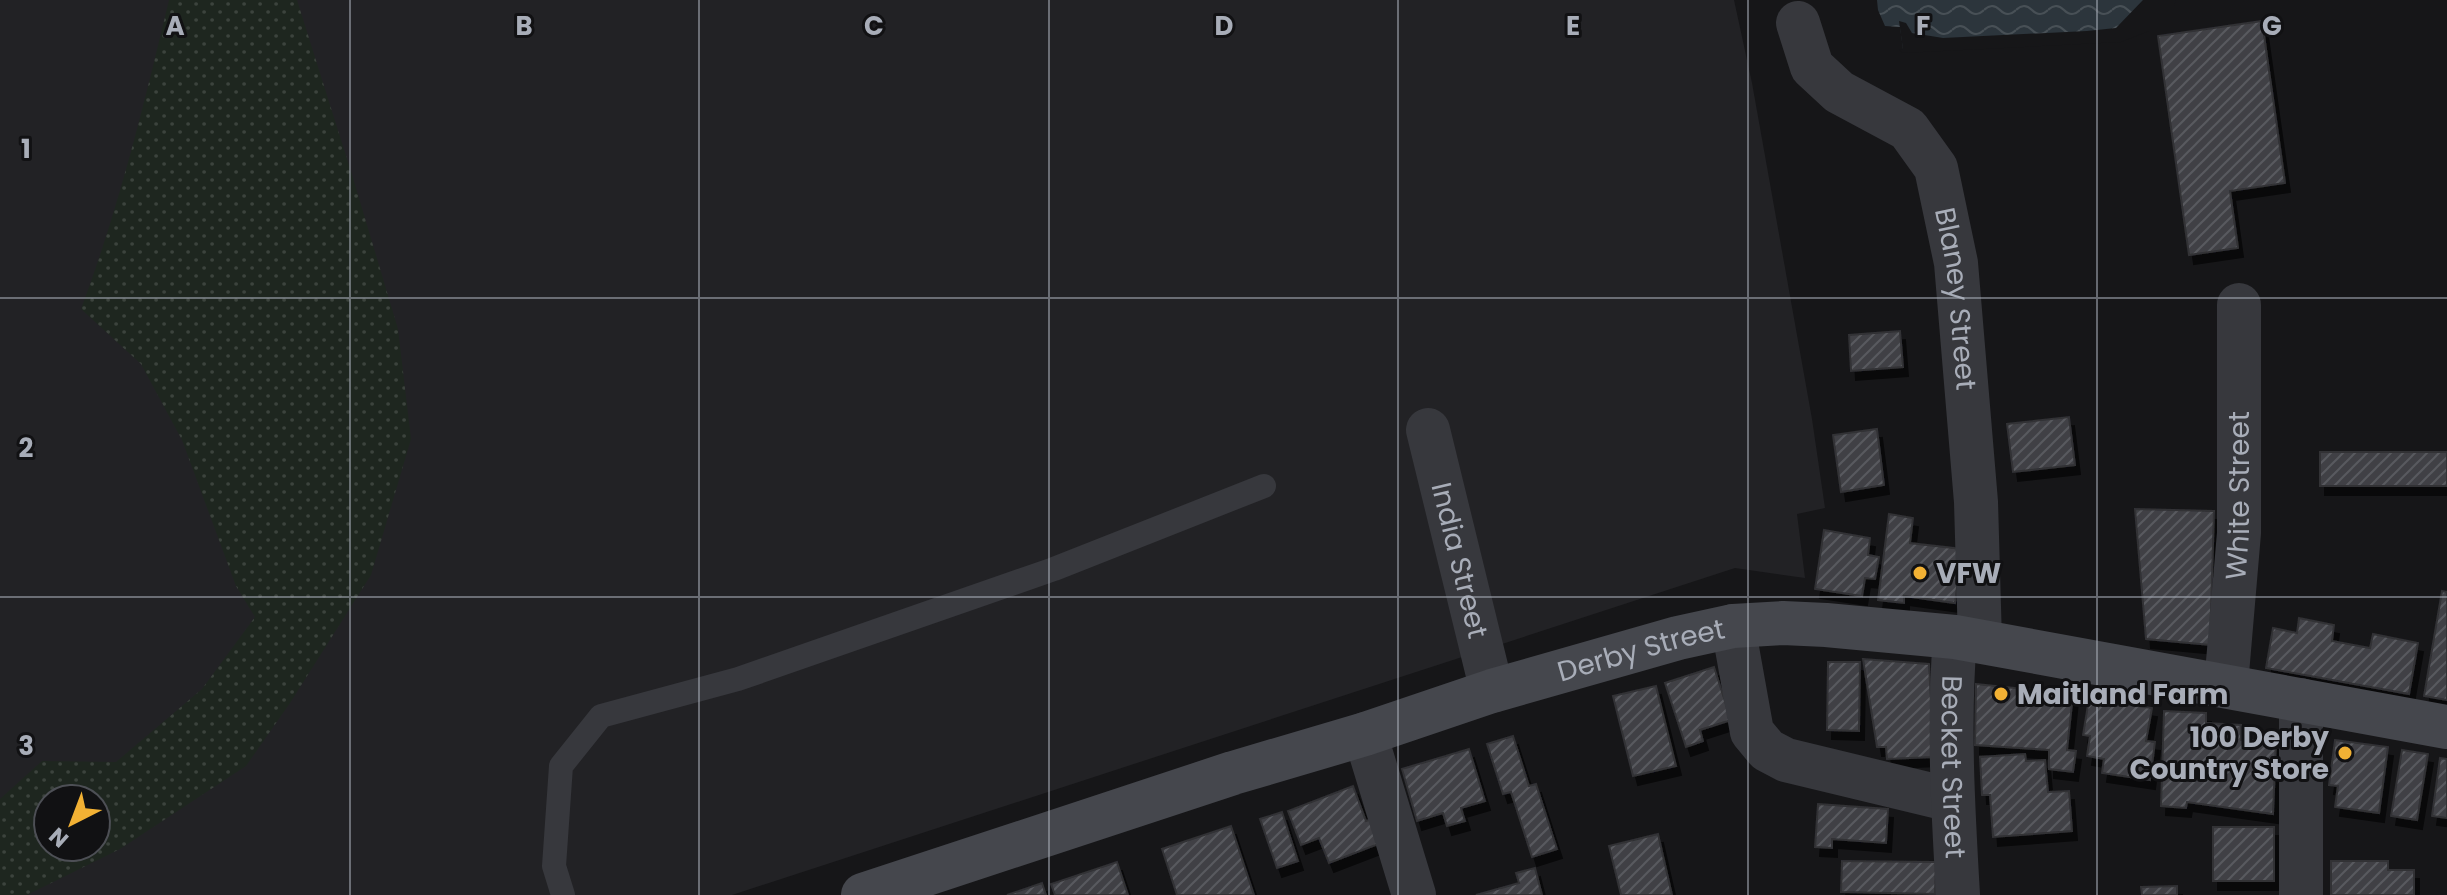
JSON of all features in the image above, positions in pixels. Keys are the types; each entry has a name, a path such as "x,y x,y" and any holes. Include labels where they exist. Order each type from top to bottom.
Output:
{"main road":[{"name":"Derby Street","path":"863,895 1492,691 1678,638 1733,626 1812,624 1968,639 2447,727"}],"street":[{"name":"Blaney Street","path":"1798,23 1812,67 1839,92 1908,129 1936,168 1956,263 1976,502 1968,639"},
{"name":"White Street","path":"2226,685 2239,533 2239,305"},
{"name":"India Street","path":"1428,430 1492,691"},
{"path":"1733,626 1752,732 1767,750 1786,760 1952,800"},
{"name":"Becket Street","path":"1958,895 1952,800 1951,689 1968,639"},
{"path":"2301,700 2301,895"},
{"path":"1365,734 1414,895"}],"lane":[{"path":"563,895 554,866 561,766 601,716 738,679 1054,569 1264,486"}],"shaded area":[{"path":"0,0 1734,0 1752,83 1825,508 1797,514 1805,578 1735,568 732,895 0,895"},
{"path":"169,0 297,0 398,329 411,439 371,575 246,766 112,853 112,783 32,783 32,863 92,863 27,895 0,895 0,799 42,761 116,762 202,689 255,617 236,586 182,440 141,364 81,309 119,194"}],"water":[{"path":"1877,0 2172,0 2147,27 1903,49 1900,27 1885,26"}],"pier":[{"path":"2143,0 2176,0 2174,6 2149,31 2121,42 1903,53 1899,50 1903,49 1899,21 1906,23 1912,33 1943,38 2087,31 2116,28"}],"building":[{"path":"2262,21 2285,183 2230,191 2238,248 2189,255 2158,36"},
{"path":"1900,331 1903,367 1851,371 1849,335"},
{"path":"2069,417 2075,465 2013,472 2007,424"},
{"path":"1877,429 1884,485 1841,492 1833,435"},
{"path":"2320,452 2447,452 2447,486 2320,486"},
{"path":"2135,509 2214,511 2210,645 2146,639"},
{"name":"VFW","path":"1889,514 1913,518 1910,543 1962,549 1955,603 1904,596 1904,603 1878,600"},
{"path":"1824,530 1870,538 1868,555 1879,557 1875,579 1865,578 1862,596 1815,589"},
{"path":"2442,591 2447,592 2447,700 2424,696"},
{"path":"2299,618 2334,625 2332,641 2370,648 2373,634 2418,643 2409,694 2266,668 2273,628 2297,633"},
{"path":"1863,659 1929,664 1934,757 1887,759 1886,747 1877,747"},
{"path":"1828,662 1860,662 1859,731 1827,730"},
{"path":"1714,667 1731,720 1700,730 1703,741 1686,747 1665,683"},
{"path":"1976,684 2073,694 2067,750 2076,751 2073,772 2049,769 2049,750 1975,745"},
{"path":"1656,686 1676,766 1633,776 1613,696"},
{"path":"2089,699 2152,708 2146,741 2155,742 2150,780 2102,773 2104,759 2087,756 2090,736 2083,735"},
{"path":"2164,711 2206,713 2206,723 2241,725 2241,740 2276,741 2273,814 2187,802 2186,808 2161,806"},
{"path":"1513,736 1529,786 1536,784 1557,849 1532,857 1511,792 1503,794 1487,744"},
{"path":"2335,740 2388,747 2379,813 2335,807 2338,786 2329,785"},
{"path":"1469,749 1485,801 1461,808 1465,821 1447,826 1443,813 1417,821 1402,769"},
{"path":"2402,750 2428,754 2417,820 2391,816"},
{"path":"2025,754 2026,761 2045,760 2048,792 2069,791 2072,831 1993,837 1990,795 1982,795 1980,757"},
{"path":"2440,758 2447,759 2447,818 2432,816"},
{"path":"1353,786 1366,821 1372,819 1381,843 1329,863 1319,838 1301,845 1288,811"},
{"path":"1818,804 1888,809 1886,843 1832,839 1832,848 1815,847"},
{"path":"1282,812 1298,861 1277,868 1260,819"},
{"path":"1231,826 1254,895 1177,895 1162,849"},
{"path":"2213,827 2274,827 2274,881 2213,881"},
{"path":"1658,834 1672,895 1621,895 1609,846"},
{"path":"1842,861 1936,862 1935,894 1841,892"},
{"path":"2331,861 2388,861 2388,870 2414,870 2414,895 2331,895"},
{"path":"1117,862 1128,895 1055,895 1051,884"},
{"path":"1535,868 1542,895 1476,895 1519,883 1516,873"},
{"path":"1042,883 1046,895 1007,895"},
{"path":"2177,886 2177,895 2142,895 2141,887"}],"place":[{"name":"VFW","path":"1920,573"},
{"name":"Maitland Farm","path":"2001,694"},
{"name":"100 Derby Country Store","path":"2345,753"}]}
